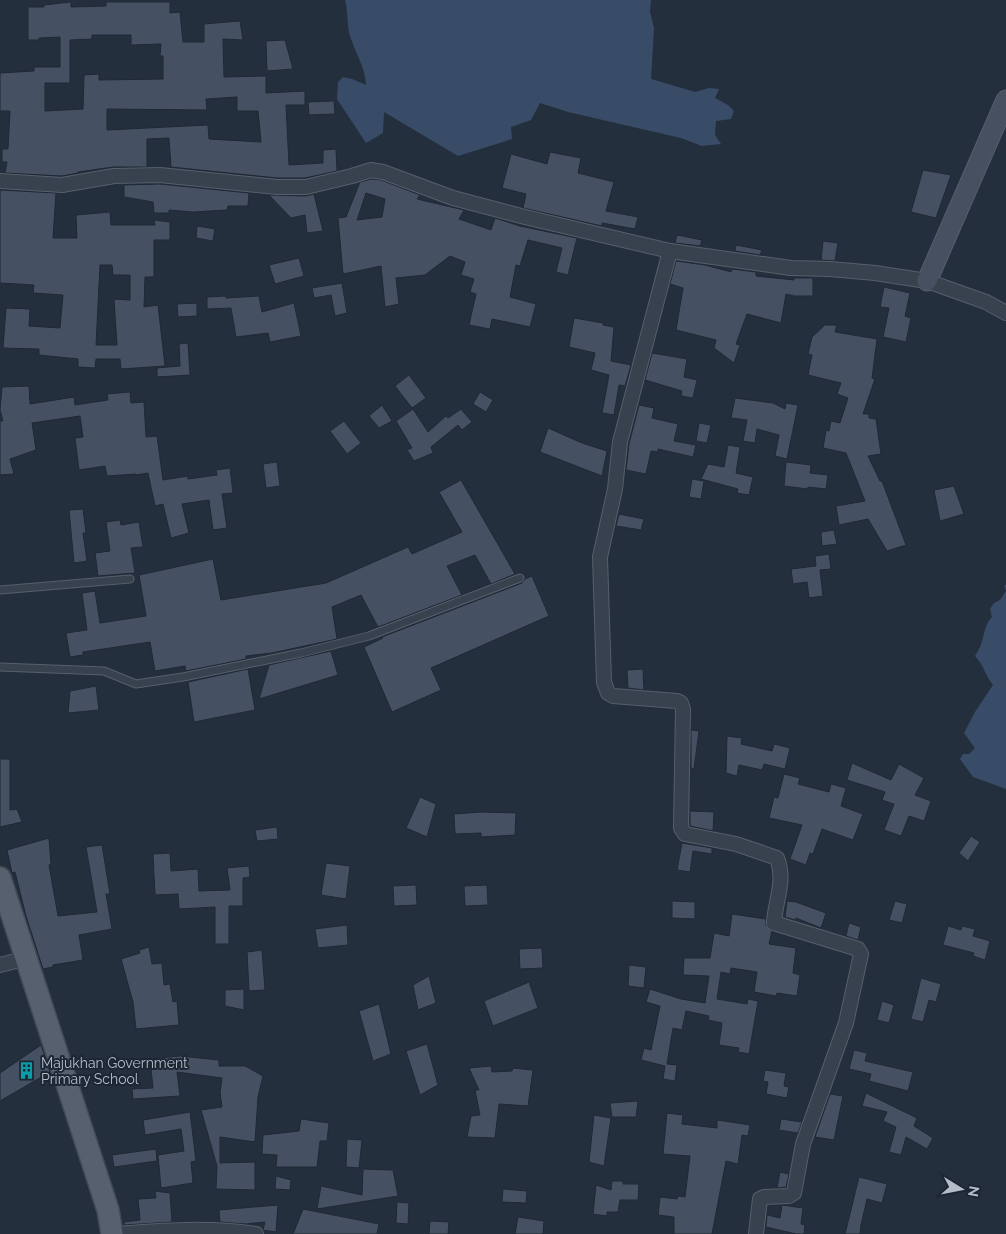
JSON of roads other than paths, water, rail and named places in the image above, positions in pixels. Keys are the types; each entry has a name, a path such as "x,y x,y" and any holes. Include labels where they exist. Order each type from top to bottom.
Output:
{"main road":[{"path":"0,878 108,1210 112,1234"}],"street":[{"path":"927,281 1006,100"},
{"path":"0,181 62,185 114,176 160,175 277,187 306,187 371,170 383,172 453,198 670,251 791,268 839,270 927,281 986,302 1006,314"},
{"path":"670,251 622,432 615,489 600,557 604,682 608,693 613,696 677,701 681,703 683,709 681,828 685,834 736,844 777,858 781,868 782,880 774,924 858,949 861,954 846,1023 803,1144 794,1193 789,1196 764,1197 760,1199 756,1234"},
{"path":"0,964 27,958"},
{"path":"116,1234 152,1230 218,1229 256,1234"}],"lane":[{"path":"0,667 104,671 136,684 183,677 301,653 369,636 520,578"},
{"path":"0,590 130,579"}],"water":[{"path":"345,0 651,0 650,12 654,28 651,79 695,92 709,88 719,89 715,98 728,105 734,111 731,119 716,121 715,135 721,144 702,146 681,138 568,112 540,103 531,120 511,127 512,139 458,156 384,112 383,133 366,143 337,99 338,82 343,77 366,85 364,71 349,32"},
{"path":"1006,591 1006,789 973,777 960,759 963,754 969,754 975,748 964,733 993,685 975,656 992,617 990,609"}],"place":[{"name":"Majukhan Government Primary School","path":"27,1071"}]}
